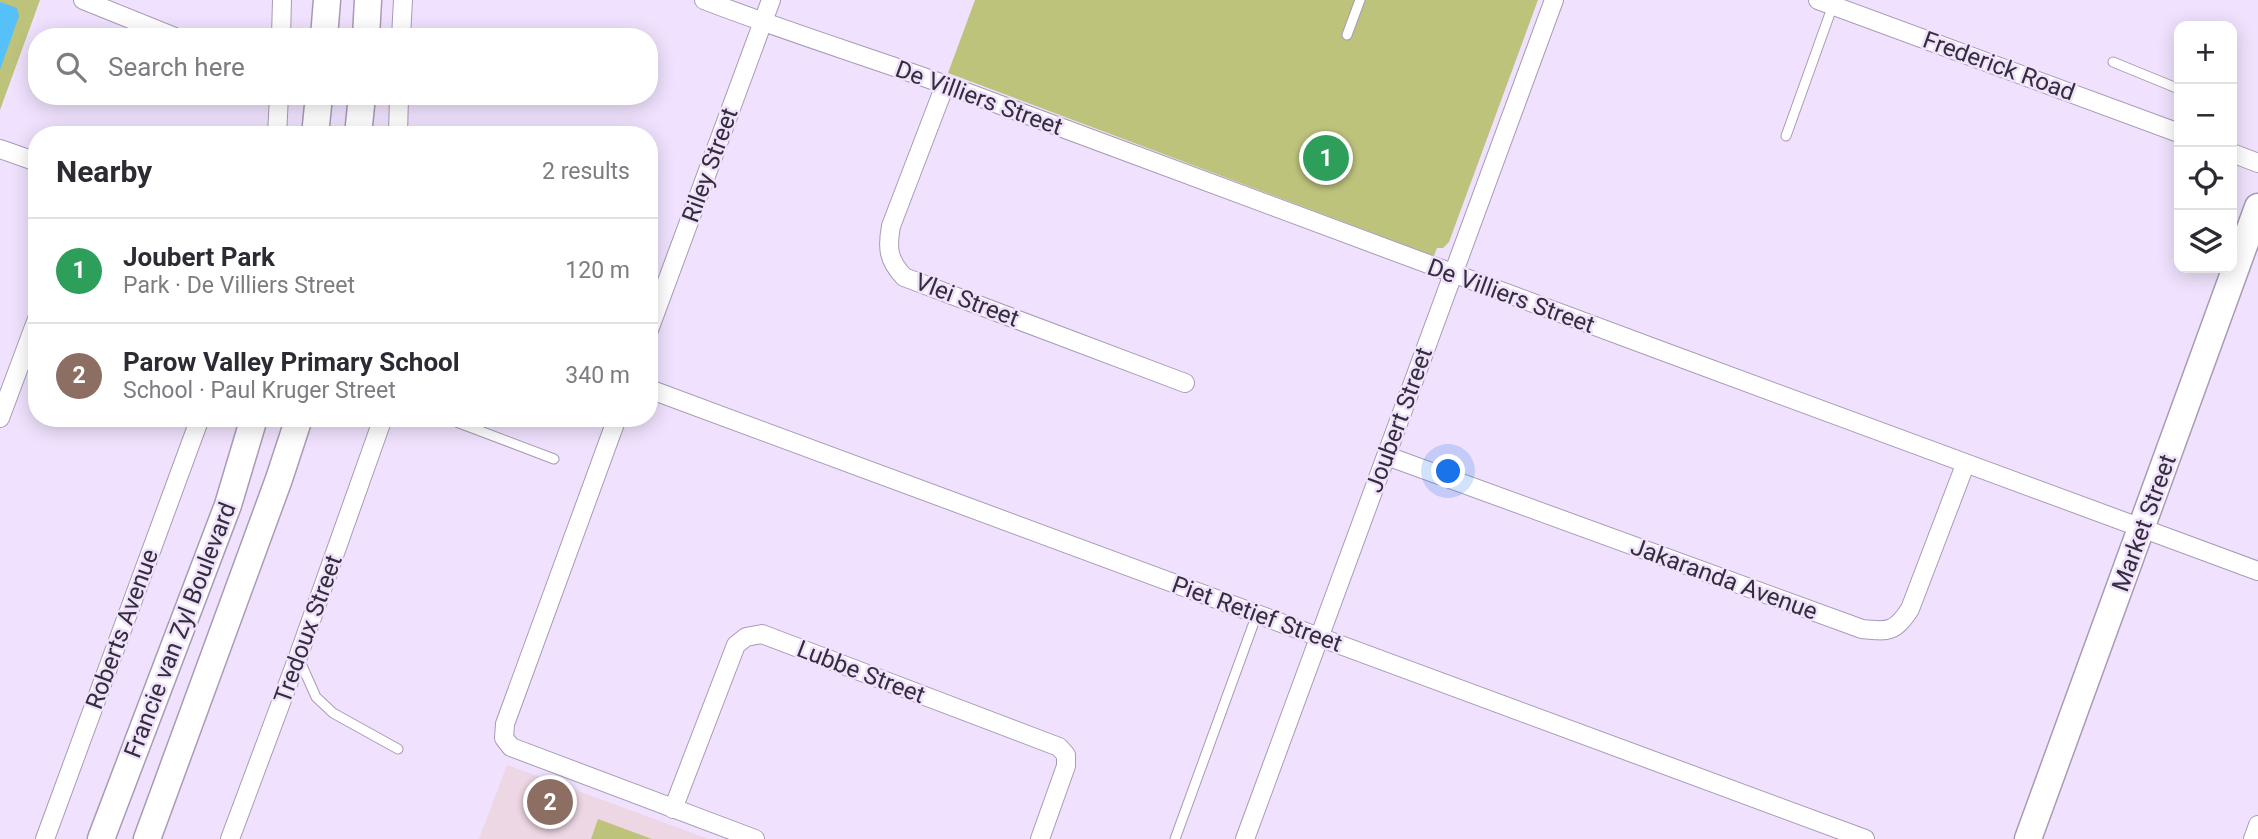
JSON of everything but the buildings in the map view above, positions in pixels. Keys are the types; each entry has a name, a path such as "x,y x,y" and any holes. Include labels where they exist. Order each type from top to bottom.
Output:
{"main road":[{"path":"325,28 327,0"},
{"path":"366,28 368,0"},
{"path":"316,126 318,105"},
{"path":"359,126 361,105"},
{"name":"Market Street","path":"2028,839 2258,207"},
{"name":"Francie van Zyl Boulevard","path":"101,839 228,505 251,427"},
{"name":"Francie van Zyl Boulevard","path":"147,839 296,427"},
{"path":"159,839 166,787"}],"street":[{"path":"83,0 153,28"},
{"path":"281,28 282,0"},
{"path":"401,28 403,0"},
{"name":"De Villiers Street","path":"704,0 945,85 1965,465 2258,571"},
{"name":"Riley Street","path":"658,306 771,0"},
{"name":"Joubert Street","path":"1245,839 1554,0"},
{"name":"Frederick Road","path":"1825,3 2174,127"},
{"name":"Vlei Street","path":"945,85 891,226 887,248 893,265 904,277 1185,383"},
{"path":"277,126 279,105"},
{"path":"398,126 399,105"},
{"path":"0,149 28,159"},
{"path":"2237,155 2258,163"},
{"path":"0,418 28,343"},
{"name":"Piet Retief Street","path":"658,392 1319,636 1825,832 1865,839"},
{"name":"Roberts Avenue","path":"45,839 197,427"},
{"name":"Tredoux Street","path":"230,839 380,427"},
{"path":"614,427 505,724 504,738 511,747 755,839"},
{"name":"Jakaranda Avenue","path":"1387,456 1862,629 1885,631 1899,626 1910,609 1965,465"},
{"name":"Lubbe Street","path":"673,809 736,645 746,637 762,634 1059,747 1066,755 1066,766 1040,839"},
{"path":"2253,839 2258,825"}],"lane":[{"path":"1347,35 1360,0"},
{"path":"1786,136 1825,3"},
{"path":"2113,62 2174,87"},
{"path":"470,427 554,459"},
{"path":"1175,839 1257,614"},
{"path":"298,657 316,697 333,713 398,749"}],"shaded area":[{"path":"507,765 709,839 479,839"}],"green space":[{"path":"0,0 40,0 28,28 0,110"},
{"path":"975,0 1538,0 1449,242 1443,248 1437,248 1434,256 948,73"},
{"path":"598,819 652,839 591,839"}],"water":[{"path":"0,2 17,8 19,16 0,70"}],"place":[{"name":"Joubert Park","path":"1326,158"},
{"name":"Parow Valley Primary School","path":"550,802"}]}
